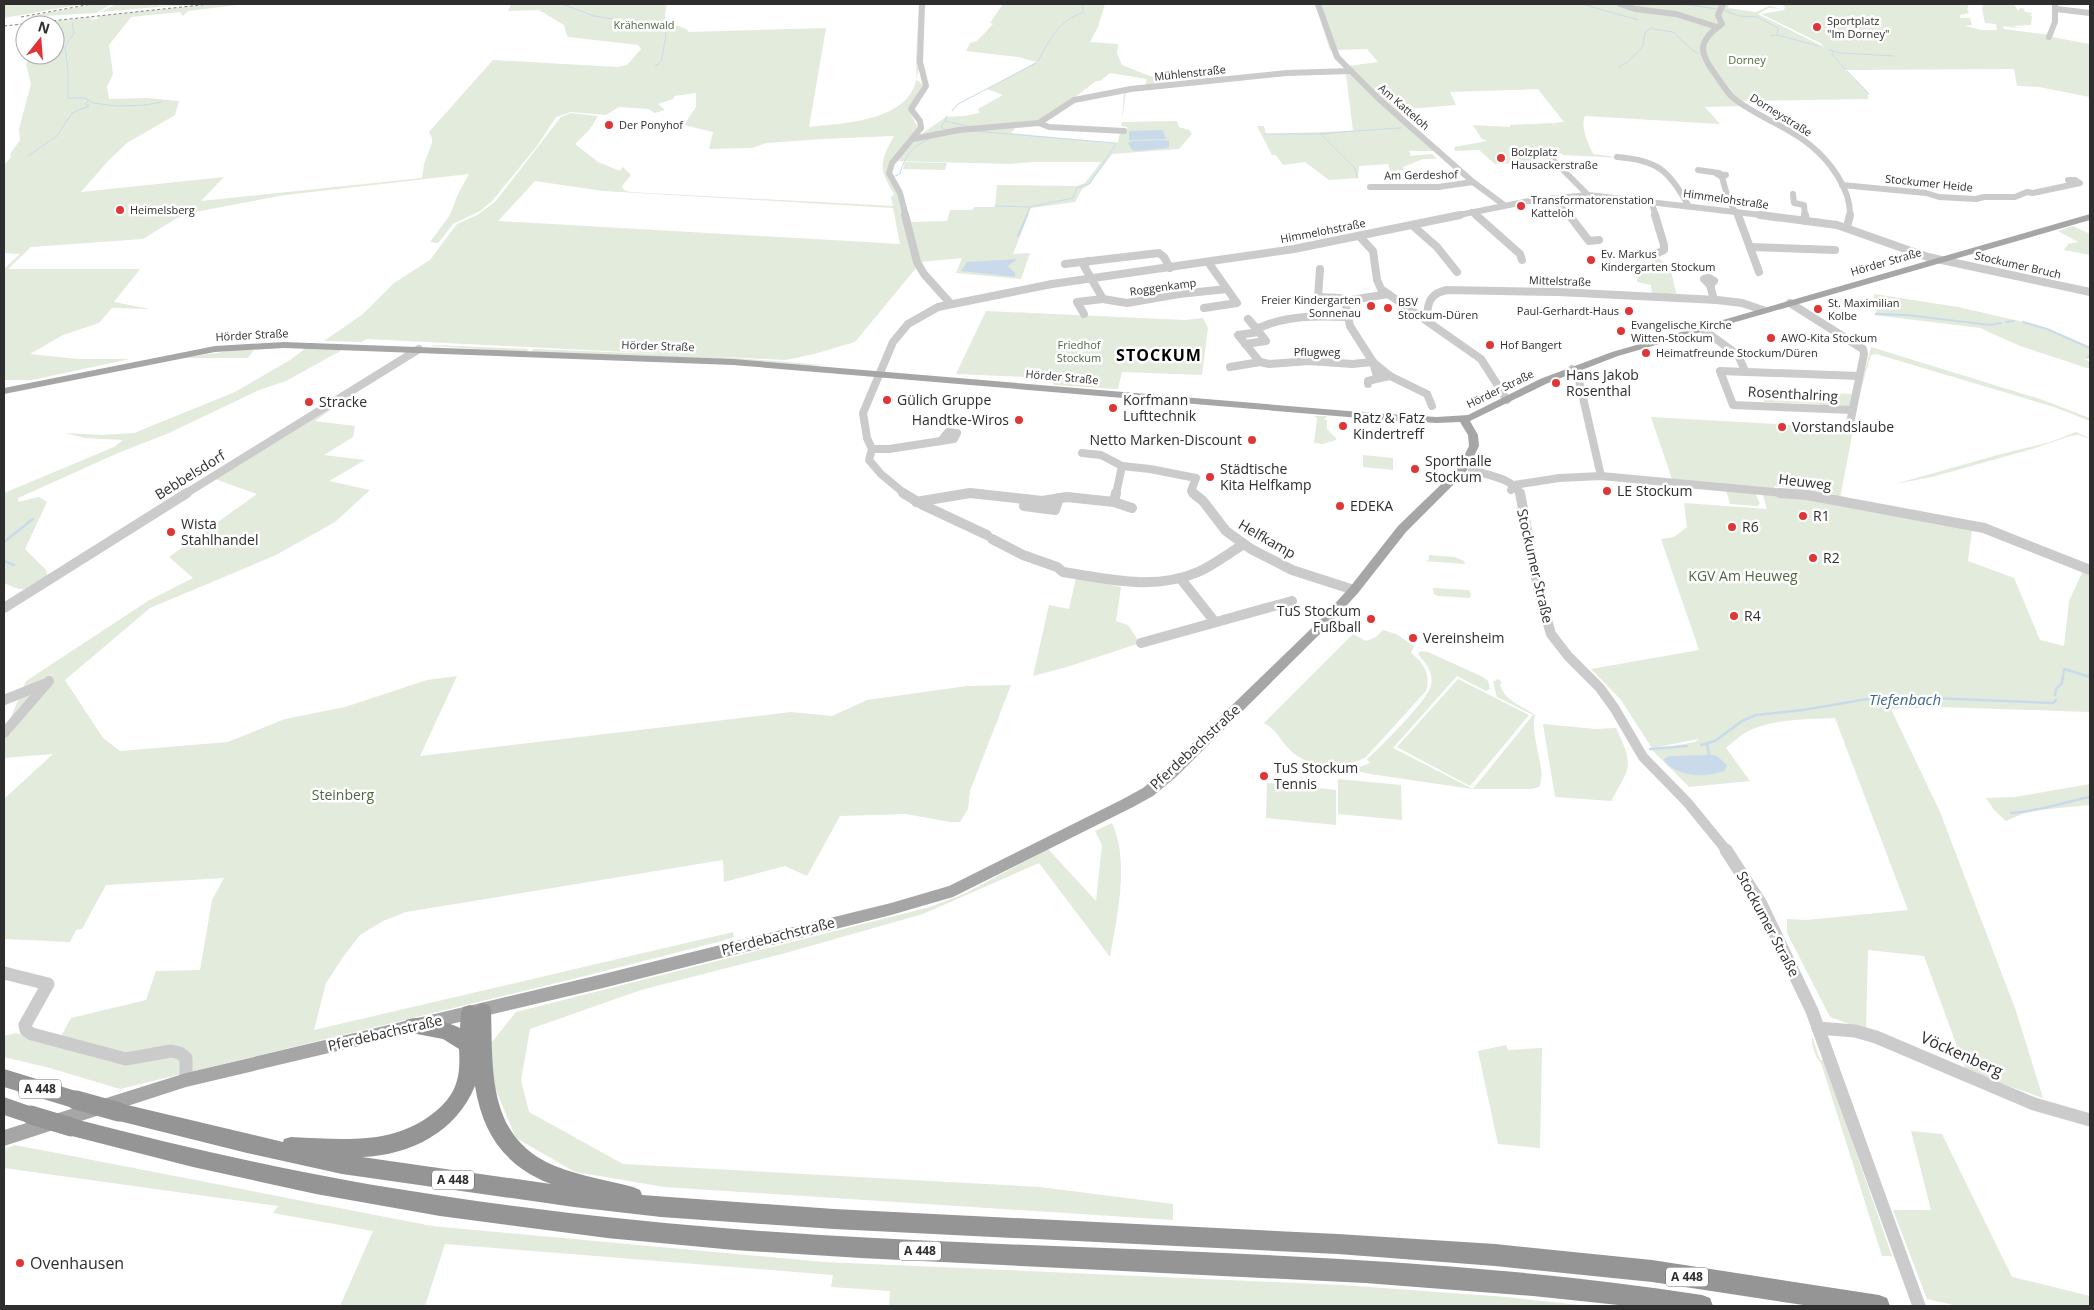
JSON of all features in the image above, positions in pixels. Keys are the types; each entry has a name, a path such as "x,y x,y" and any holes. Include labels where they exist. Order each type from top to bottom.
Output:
{"highway":[{"path":"247,1144 370,1148 396,1144 416,1137 435,1125 459,1099 469,1074 469,1045 476,1012"},
{"path":"476,1012 486,1103 497,1131 513,1152 542,1170 572,1181 606,1188 661,1207"},
{"path":"414,1026 440,1028 456,1034 469,1045"},
{"name":"A 448","path":"4,1078 119,1112 247,1144 342,1164 574,1197 661,1207 834,1219 1338,1244 1495,1255 1652,1271 1879,1306"},
{"name":"A 448","path":"4,1106 144,1147 310,1183 466,1210 564,1223 719,1238 890,1249 1342,1271 1504,1283 1668,1300 1702,1306"}],"main road":[{"name":"Hörder Straße","path":"4,391 221,348 268,345 329,346 690,360 1372,416 1438,420 1467,418 1572,370 1630,349 2090,217"},
{"name":"Pferdebachstraße","path":"4,1138 186,1080 476,1012 891,909 953,891 1128,803 1159,784 1324,623 1352,592 1402,529 1428,506 1430,500 1468,471 1474,446 1473,435 1467,418"}],"street":[{"path":"922,4 920,62 926,86 911,107 921,128 892,163 889,173 900,193 917,262 924,274 950,304"},
{"name":"Am Katteloh","path":"1318,4 1334,51 1363,84 1473,182 1504,205"},
{"path":"1620,4 1635,9 1676,14 1717,27"},
{"name":"Dorneystraße","path":"1724,4 1718,15 1722,24 1705,38 1702,46 1704,62 1733,96 1798,135 1814,147 1832,168 1842,184 1851,212 1851,219 1847,228"},
{"path":"2049,36 2053,29 2056,6 2090,13"},
{"name":"Mühlenstraße","path":"913,139 973,129 1039,123 1074,100 1131,89 1287,73 1351,71"},
{"name":"Mühlenstraße","path":"1039,123 1049,127 1124,131"},
{"path":"1617,157 1649,161 1671,180 1681,192 1688,205"},
{"path":"1551,158 1588,195"},
{"path":"1698,170 1720,175 1759,272"},
{"name":"Am Gerdeshof","path":"1370,187 1438,187 1473,182"},
{"name":"Stockumer Heide","path":"1842,184 1976,199 2018,196 2020,193 2043,191 2071,183"},
{"path":"1793,194 1794,203 1804,205 1806,221"},
{"name":"Himmelohstraße","path":"916,502 892,486 869,460 872,449 869,446 865,431 863,414 893,342 901,331 922,314 950,304 1028,288 1170,268 1359,236 1504,205 1588,195 1651,200 1847,228 1918,254 1941,259"},
{"path":"1552,198 1576,222 1589,240 1599,240"},
{"path":"1651,200 1664,245 1664,250 1658,253"},
{"path":"1472,212 1520,254 1522,260"},
{"path":"1412,225 1437,247 1457,272"},
{"path":"1359,236 1373,251 1378,284 1388,294 1427,319 1481,359 1507,400"},
{"path":"1750,247 1835,250"},
{"path":"1065,264 1159,254 1164,257 1170,268"},
{"name":"Stockumer Bruch","path":"1941,259 2090,292"},
{"path":"1088,261 1084,266 1103,299"},
{"name":"Roggenkamp","path":"1204,308 1237,304 1208,262"},
{"path":"1744,262 1756,263"},
{"path":"1320,269 1318,297 1340,298 1345,301 1388,294"},
{"path":"1710,285 1714,300"},
{"name":"Mittelstraße","path":"1427,319 1429,299 1435,292 1444,290 1549,292 1714,300 1753,304 1763,310"},
{"name":"Roggenkamp","path":"1084,314 1076,300 1103,299 1127,303 1179,294 1229,292 1241,294"},
{"name":"Pflugweg","path":"1345,301 1347,317 1357,341 1373,362 1376,373 1380,378"},
{"name":"Rosenthalring","path":"1790,303 1863,349 1864,354 1849,428"},
{"path":"1259,330 1267,323 1313,316 1347,317"},
{"path":"1248,319 1259,330 1266,341 1245,344 1260,362"},
{"name":"Rosenthalring","path":"1701,328 1738,355 1745,371"},
{"name":"Bebbelsdorf","path":"391,366 408,348"},
{"name":"Bebbelsdorf","path":"4,608 419,349"},
{"name":"Pflugweg","path":"1230,367 1260,362 1269,364 1309,361 1352,364 1373,362 1381,366 1390,376 1427,394 1432,406"},
{"path":"1572,370 1578,376 1601,476"},
{"name":"Rosenthalring","path":"1852,410 1733,405 1720,371 1859,376"},
{"path":"1368,384 1368,381 1390,376"},
{"path":"872,449 889,449 940,441"},
{"name":"Helfkamp","path":"1082,453 1101,455 1122,466 1150,469 1163,474 1196,478 1191,491 1205,502 1212,515 1225,530 1244,544 1278,564 1316,579 1322,584 1352,592"},
{"path":"1114,502 1122,466"},
{"name":"Stockumer Straße","path":"1468,471 1512,488 1521,502 1539,593 1551,634 1568,656 1600,688 1615,709 1643,757 1687,802 1727,851 1761,904 1778,935 1818,1028 1920,1306"},
{"name":"Heuweg","path":"1512,488 1521,482 1601,476 1661,483 1779,492 1872,506 1984,528 2090,570"},
{"path":"916,502 970,493 1026,499 1024,506 1040,505 1055,510 1059,498 1114,502 1132,508"},
{"path":"936,510 940,497"},
{"path":"916,502 936,510 1023,555 1073,575 1153,584 1204,570 1244,544"},
{"path":"1180,578 1215,622"},
{"path":"1141,643 1292,601"},
{"path":"4,700 35,689 49,681 4,733"},
{"path":"4,973 48,984 25,1025 26,1030 32,1034 126,1059 172,1051 180,1053 186,1058 186,1080"},
{"name":"Vöckenberg","path":"1818,1028 1855,1031 1876,1037 2034,1104 2090,1120"}],"green space":[{"path":"4,4 84,4 15,15 4,18"},
{"path":"95,4 112,4 96,13 37,15"},
{"path":"116,4 158,4 159,6 195,4 100,12"},
{"path":"214,4 245,4 188,11 183,16 180,12 131,17 109,45 113,74 107,87 109,99 147,98 179,101 175,115 127,143 108,161 81,192 224,177 201,201 422,178 424,164 432,143 429,132 493,60 617,67 627,65 641,49 638,45 569,37 564,25 539,10 508,11 511,4 667,4 666,21 689,32 826,28 809,127 855,121 886,113 900,105 910,95 916,80 923,86 908,108 918,128 917,137 946,117 980,113 978,109 1003,95 987,89 1036,62 1019,57 966,51 970,43 977,41 993,24 990,23 1003,4 1105,4 1098,27 1090,42 1118,44 1117,53 1122,65 1170,84 1345,69 1335,50 1330,50 1315,4 1729,4 1728,8 1756,12 1769,6 1782,9 1769,8 1758,14 1824,47 1820,43 1761,14 1784,10 1785,7 1780,4 1969,4 1967,9 1969,13 1960,15 1960,18 1970,18 1972,25 1965,26 1981,30 1997,30 1996,24 1985,23 1982,10 1983,4 2014,4 2018,11 2020,8 2024,9 2025,12 2033,13 2030,15 2032,16 2031,25 2013,26 2022,28 2010,27 2009,25 2009,27 2003,26 2004,29 2050,35 2046,36 2090,44 2090,97 2039,87 2017,86 2014,69 1845,70 1868,92 1868,99 1743,101 1733,95 1745,106 1705,107 1720,124 1585,116 1584,130 1593,154 1623,158 1563,155 1561,153 1534,154 1539,163 1521,164 1519,161 1515,161 1516,163 1495,164 1479,150 1455,151 1454,147 1487,141 1481,138 1473,125 1510,127 1510,125 1552,123 1559,129 1553,123 1564,122 1538,89 1450,92 1456,105 1408,109 1409,113 1401,114 1436,151 1409,151 1411,155 1408,156 1432,154 1437,159 1423,159 1403,167 1404,170 1390,171 1388,164 1359,166 1358,178 1329,180 1305,162 1283,165 1276,155 1272,155 1257,126 1264,126 1266,134 1353,131 1346,74 1314,73 1126,91 1122,121 1124,91 1145,86 1147,79 1110,73 1100,81 1096,81 1045,120 1019,124 1011,133 1112,143 1118,142 1120,133 1127,133 1127,127 1121,126 1122,122 1177,121 1179,127 1189,130 1192,134 1179,149 1112,154 1090,184 1082,189 1075,202 1031,208 1013,254 1030,253 1021,279 956,273 962,258 921,262 855,342 786,360 366,339 362,342 324,341 363,314 394,283 430,260 457,224 477,215 495,202 561,117 571,113 598,116 590,129 575,144 598,162 620,171 623,167 631,175 622,186 624,190 630,192 893,206 891,197 894,194 885,177 883,165 886,152 894,136 766,143 752,148 709,149 713,132 684,125 696,107 696,93 674,96 673,99 658,104 665,110 655,113 648,109 619,107 606,115 571,112 556,117 537,146 492,201 480,211 453,224 438,243 430,242 450,215 458,194 469,174 285,195 195,212 177,218 143,239 31,247 8,269 140,269 114,302 150,309 112,308 99,323 63,335 30,354 78,359 130,359 32,380 4,380 4,269 20,254 4,253 4,165 11,157 10,154 20,140 19,129 31,84 26,65 65,65 65,20 95,17 90,20 98,19 99,16","holes":["1367,49 1378,62 1348,66 1337,50","895,161 1010,164 1101,162 1085,183 1077,186 997,185 995,207 950,210 947,221 911,222 904,202 888,169","535,181 603,191 893,208 900,244 498,221"]},
{"path":"919,4 919,69 916,79"},
{"path":"905,162 947,163 945,170 903,169"},
{"path":"2073,226 2090,234 2090,255 2064,250 2068,244 2078,242 2058,231"},
{"path":"1657,257 1670,267 1677,296 1652,294 1651,285 1637,282 1638,270"},
{"path":"1874,294 1958,307 2046,329 2090,348 2090,356 2085,359 2090,362 2090,369 2020,346 1980,328 1874,315 1877,311 1874,308"},
{"name":"Friedhof Stockum","path":"986,311 1185,320 1203,318 1208,328 1202,375 1122,372 1118,389 1054,385 1049,378 956,374"},
{"path":"432,345 529,349 526,352"},
{"path":"256,347 248,358 183,358"},
{"path":"1871,347 2043,400 2090,418 2090,421 2054,407 1876,354 1871,355 1861,389 1840,498 1833,494 1774,486 1776,490 1673,482 1651,417 1844,428 1847,418 1853,419"},
{"path":"306,348 344,349 286,381 259,390 169,433 118,453 18,498 18,502 39,497 47,502 25,549 46,570 48,578 26,589 4,583 4,493 114,447 123,440 85,438 65,433 102,435 134,433 235,392 290,360"},
{"path":"533,349 709,356 825,365 810,366 532,352"},
{"path":"1759,390 1854,394 1849,409 1822,408 1820,404 1765,402"},
{"name":"Steinberg","path":"343,401 315,421 355,426 353,437 324,455 365,460 329,481 370,490 335,522 276,555 150,608 65,680 103,738 120,751 228,742 285,719 345,707 427,680 457,676 420,756 791,712 832,716 867,700 967,686 1011,685 970,791 968,809 960,822 906,814 840,816 807,876 785,866 724,882 723,860 406,912 383,921 360,935 326,983 314,1030 733,932 734,937 722,941 577,978 120,1089 50,1068 4,1057 4,1036 16,1033 56,1045 71,1018 146,1000 156,971 200,970 212,900 224,878 106,885 82,929 76,930 70,942 4,939 4,799 53,754 4,758 4,734 26,681 148,601 193,578 169,557 257,494 215,479"},
{"path":"1314,416 1327,416 1324,420 1327,420 1327,429 1336,440 1323,444 1314,443 1317,418"},
{"path":"2076,432 2090,439 2079,435 2070,436 2032,449 1932,477 1895,484 2050,442"},
{"path":"1363,455 1393,458 1393,470 1363,467"},
{"path":"1726,490 1755,492 1760,504 1757,506 1730,504"},
{"name":"KGV Am Heuweg","path":"1762,492 1841,502 1972,530 1968,561 2014,578 2040,640 2064,646 2069,601 2083,571 2090,573 2090,712 1939,707 1891,709 1940,812 2016,1011 2043,1098 1966,1071 1924,956 1868,950 1866,1030 1830,1017 1787,933 1787,919 1806,920 1908,910 1835,718 1777,722 1754,728 1726,748 1750,781 1689,787 1652,750 1695,742 1699,739 1652,748 1621,700 1591,669 1699,650 1661,539 1674,537 1687,527 1684,503 1767,509"},
{"path":"1429,555 1455,557 1464,561 1465,564 1425,561 1429,560"},
{"path":"1076,578 1121,587 1116,621 1128,625 1140,643 1033,676 1049,605 1069,609"},
{"path":"1433,588 1469,590 1471,595 1470,598 1438,596 1434,594"},
{"path":"1383,630 1396,634 1414,646 1411,653 1423,665 1427,675 1426,691 1366,757 1347,764 1326,766 1307,761 1298,756 1264,723 1353,634 1366,641 1376,637"},
{"path":"1421,651 1428,652 1483,677 1488,681 1490,689 1486,691 1457,676 1393,748 1473,789 1352,770 1370,763 1367,759 1403,724 1428,692 1432,681 1430,672 1418,654"},
{"path":"1458,679 1529,715 1470,786 1397,747"},
{"path":"1498,679 1502,682 1500,685 1503,691 1514,703 1535,715 1534,732 1541,780 1539,787 1531,789 1473,789 1533,715 1497,697 1493,682"},
{"path":"1543,724 1595,729 1616,728 1626,751 1628,766 1623,780 1611,801 1555,797"},
{"path":"1338,779 1401,785 1402,820 1338,814"},
{"path":"1267,783 1336,790 1336,825 1266,818"},
{"path":"2090,784 2090,805 2029,811 2006,821 1994,810 1986,798 2015,797"},
{"path":"1112,823 1117,838 1121,872 1118,907 1110,957 1039,863 923,914 782,954 641,990 530,1029 521,1080 529,1112 623,1164 1040,1187 1173,1204 1173,1220 664,1187 575,1172 516,1138 492,1081 492,1042 516,1012 930,907 964,894 1048,849 1096,901 1102,845 1095,831"},
{"path":"1812,1036 1820,1060 1824,1060 1892,1256 1882,1256 1821,1063 1814,1050"},
{"path":"1506,1045 1508,1050 1542,1048 1540,1148 1498,1144 1478,1051"},
{"path":"1911,1131 1942,1134 2012,1277 2090,1296 2090,1306 1958,1306 1927,1299 1893,1210 1931,1210"},
{"path":"15,1145 432,1226 824,1262 1342,1285 1506,1297 1589,1306 889,1306 890,1291 831,1287 833,1275 445,1244 425,1306 340,1306 373,1231 273,1213 278,1206 4,1168 4,1149"}],"water":[{"path":"1163,130 1166,139 1129,140 1129,131"},
{"path":"1131,141 1169,141 1169,147 1167,148 1136,151 1132,150 1128,143"},
{"path":"1017,259 1008,266 1015,273 1015,277 961,271 967,262"},
{"path":"1670,756 1717,756 1727,765 1724,771 1709,775 1693,775 1677,771 1665,762 1664,759"}],"waterway":[{"path":"562,4 594,16 644,24"},
{"path":"1038,61 1051,38 1061,26 1067,20 1083,13 1083,4"},
{"path":"1582,4 1638,20"},
{"path":"1681,4 1718,9"},
{"path":"1724,10 1730,12"},
{"path":"1728,12 1739,16 1757,17 1778,28 1777,35"},
{"path":"72,22 74,33 65,47 68,71 68,98 85,98 93,103 117,106 146,105 161,102"},
{"path":"1619,67 1628,62 1643,46 1645,33 1652,27"},
{"path":"655,66 661,62 666,36 665,30 662,28"},
{"path":"1653,29 1673,32 1693,51 1700,54"},
{"path":"1770,36 1777,35"},
{"path":"1777,35 1819,46"},
{"path":"1830,50 1841,53 1894,56"},
{"path":"1833,51 1832,54 1845,69"},
{"path":"952,111 958,104 1036,63"},
{"path":"1847,71 1869,94"},
{"path":"28,156 57,136 72,113 89,106 85,104 88,101"},
{"path":"945,121 947,116"},
{"path":"945,121 972,127"},
{"path":"945,121 941,127 947,131"},
{"path":"1355,131 1401,128"},
{"path":"974,131 1115,143 1115,146 1089,184 1077,188 1073,198 1030,207"},
{"path":"1321,134 1353,131"},
{"path":"1265,134 1321,134"},
{"path":"1321,134 1355,168 1357,178"},
{"path":"895,176 900,174 904,162 910,153 918,145 929,139"},
{"path":"995,206 1030,207"},
{"path":"1026,216 1030,207"},
{"path":"1018,236 1027,215"},
{"path":"1876,314 1906,315 1990,325 2001,323"},
{"path":"2006,322 2014,321"},
{"path":"2023,322 2047,329 2090,348"},
{"path":"2087,358 2090,355"},
{"path":"4,542 33,519"},
{"path":"4,561 14,565"},
{"name":"Tiefenbach","path":"2055,695 2056,689 2062,683 2064,669 2090,677"},
{"name":"Tiefenbach","path":"1701,745 1715,741 1742,721 1756,715 1803,710 1873,698 1932,698 2053,703 2056,700"},
{"path":"1707,744 1709,755"},
{"name":"Tiefenbach","path":"1650,749 1687,746"},
{"path":"2011,813 2041,809 2090,797"}],"railway":[{"path":"32,15 92,4"},
{"path":"4,26 210,4"}],"place":[{"name":"Sportplatz \"Im Dorney\"","path":"1817,27"},
{"name":"Der Ponyhof","path":"609,125"},
{"name":"Bolzplatz Hausackerstraße","path":"1501,158"},
{"name":"Transformatorenstation Katteloh","path":"1521,206"},
{"name":"Heimelsberg","path":"120,210"},
{"name":"Ev. Markus Kindergarten Stockum","path":"1591,260"},
{"name":"Freier Kindergarten Sonnenau","path":"1371,306"},
{"name":"BSV Stockum-Düren","path":"1388,308"},
{"name":"St. Maximilian Kolbe","path":"1818,309"},
{"name":"Paul-Gerhardt-Haus","path":"1629,311"},
{"name":"Evangelische Kirche Witten-Stockum","path":"1621,331"},
{"name":"AWO-Kita Stockum","path":"1771,338"},
{"name":"Hof Bangert","path":"1490,345"},
{"name":"Heimatfreunde Stockum/Düren","path":"1646,353"},
{"name":"Hans Jakob Rosenthal","path":"1556,383"},
{"name":"Gülich Gruppe","path":"887,400"},
{"name":"Stracke","path":"309,402"},
{"name":"Korfmann Lufttechnik","path":"1113,408"},
{"name":"Handtke-Wiros","path":"1019,420"},
{"name":"Ratz & Fatz Kindertreff","path":"1343,426"},
{"name":"Vorstandslaube","path":"1782,427"},
{"name":"Netto Marken-Discount","path":"1252,440"},
{"name":"Sporthalle Stockum","path":"1415,469"},
{"name":"Städtische Kita Helfkamp","path":"1210,477"},
{"name":"LE Stockum","path":"1607,491"},
{"name":"EDEKA","path":"1340,506"},
{"name":"R1","path":"1803,516"},
{"name":"R6","path":"1732,527"},
{"name":"Wista Stahlhandel","path":"171,532"},
{"name":"R2","path":"1813,558"},
{"name":"R4","path":"1734,616"},
{"name":"TuS Stockum Fußball","path":"1371,619"},
{"name":"Vereinsheim","path":"1413,638"},
{"name":"TuS Stockum Tennis","path":"1264,776"},
{"name":"Ovenhausen","path":"20,1263"}],"district":[{"name":"STOCKUM","path":"1159,355"}],"park label":[{"name":"Krähenwald","path":"644,25"},
{"name":"Dorney","path":"1747,60"}]}
